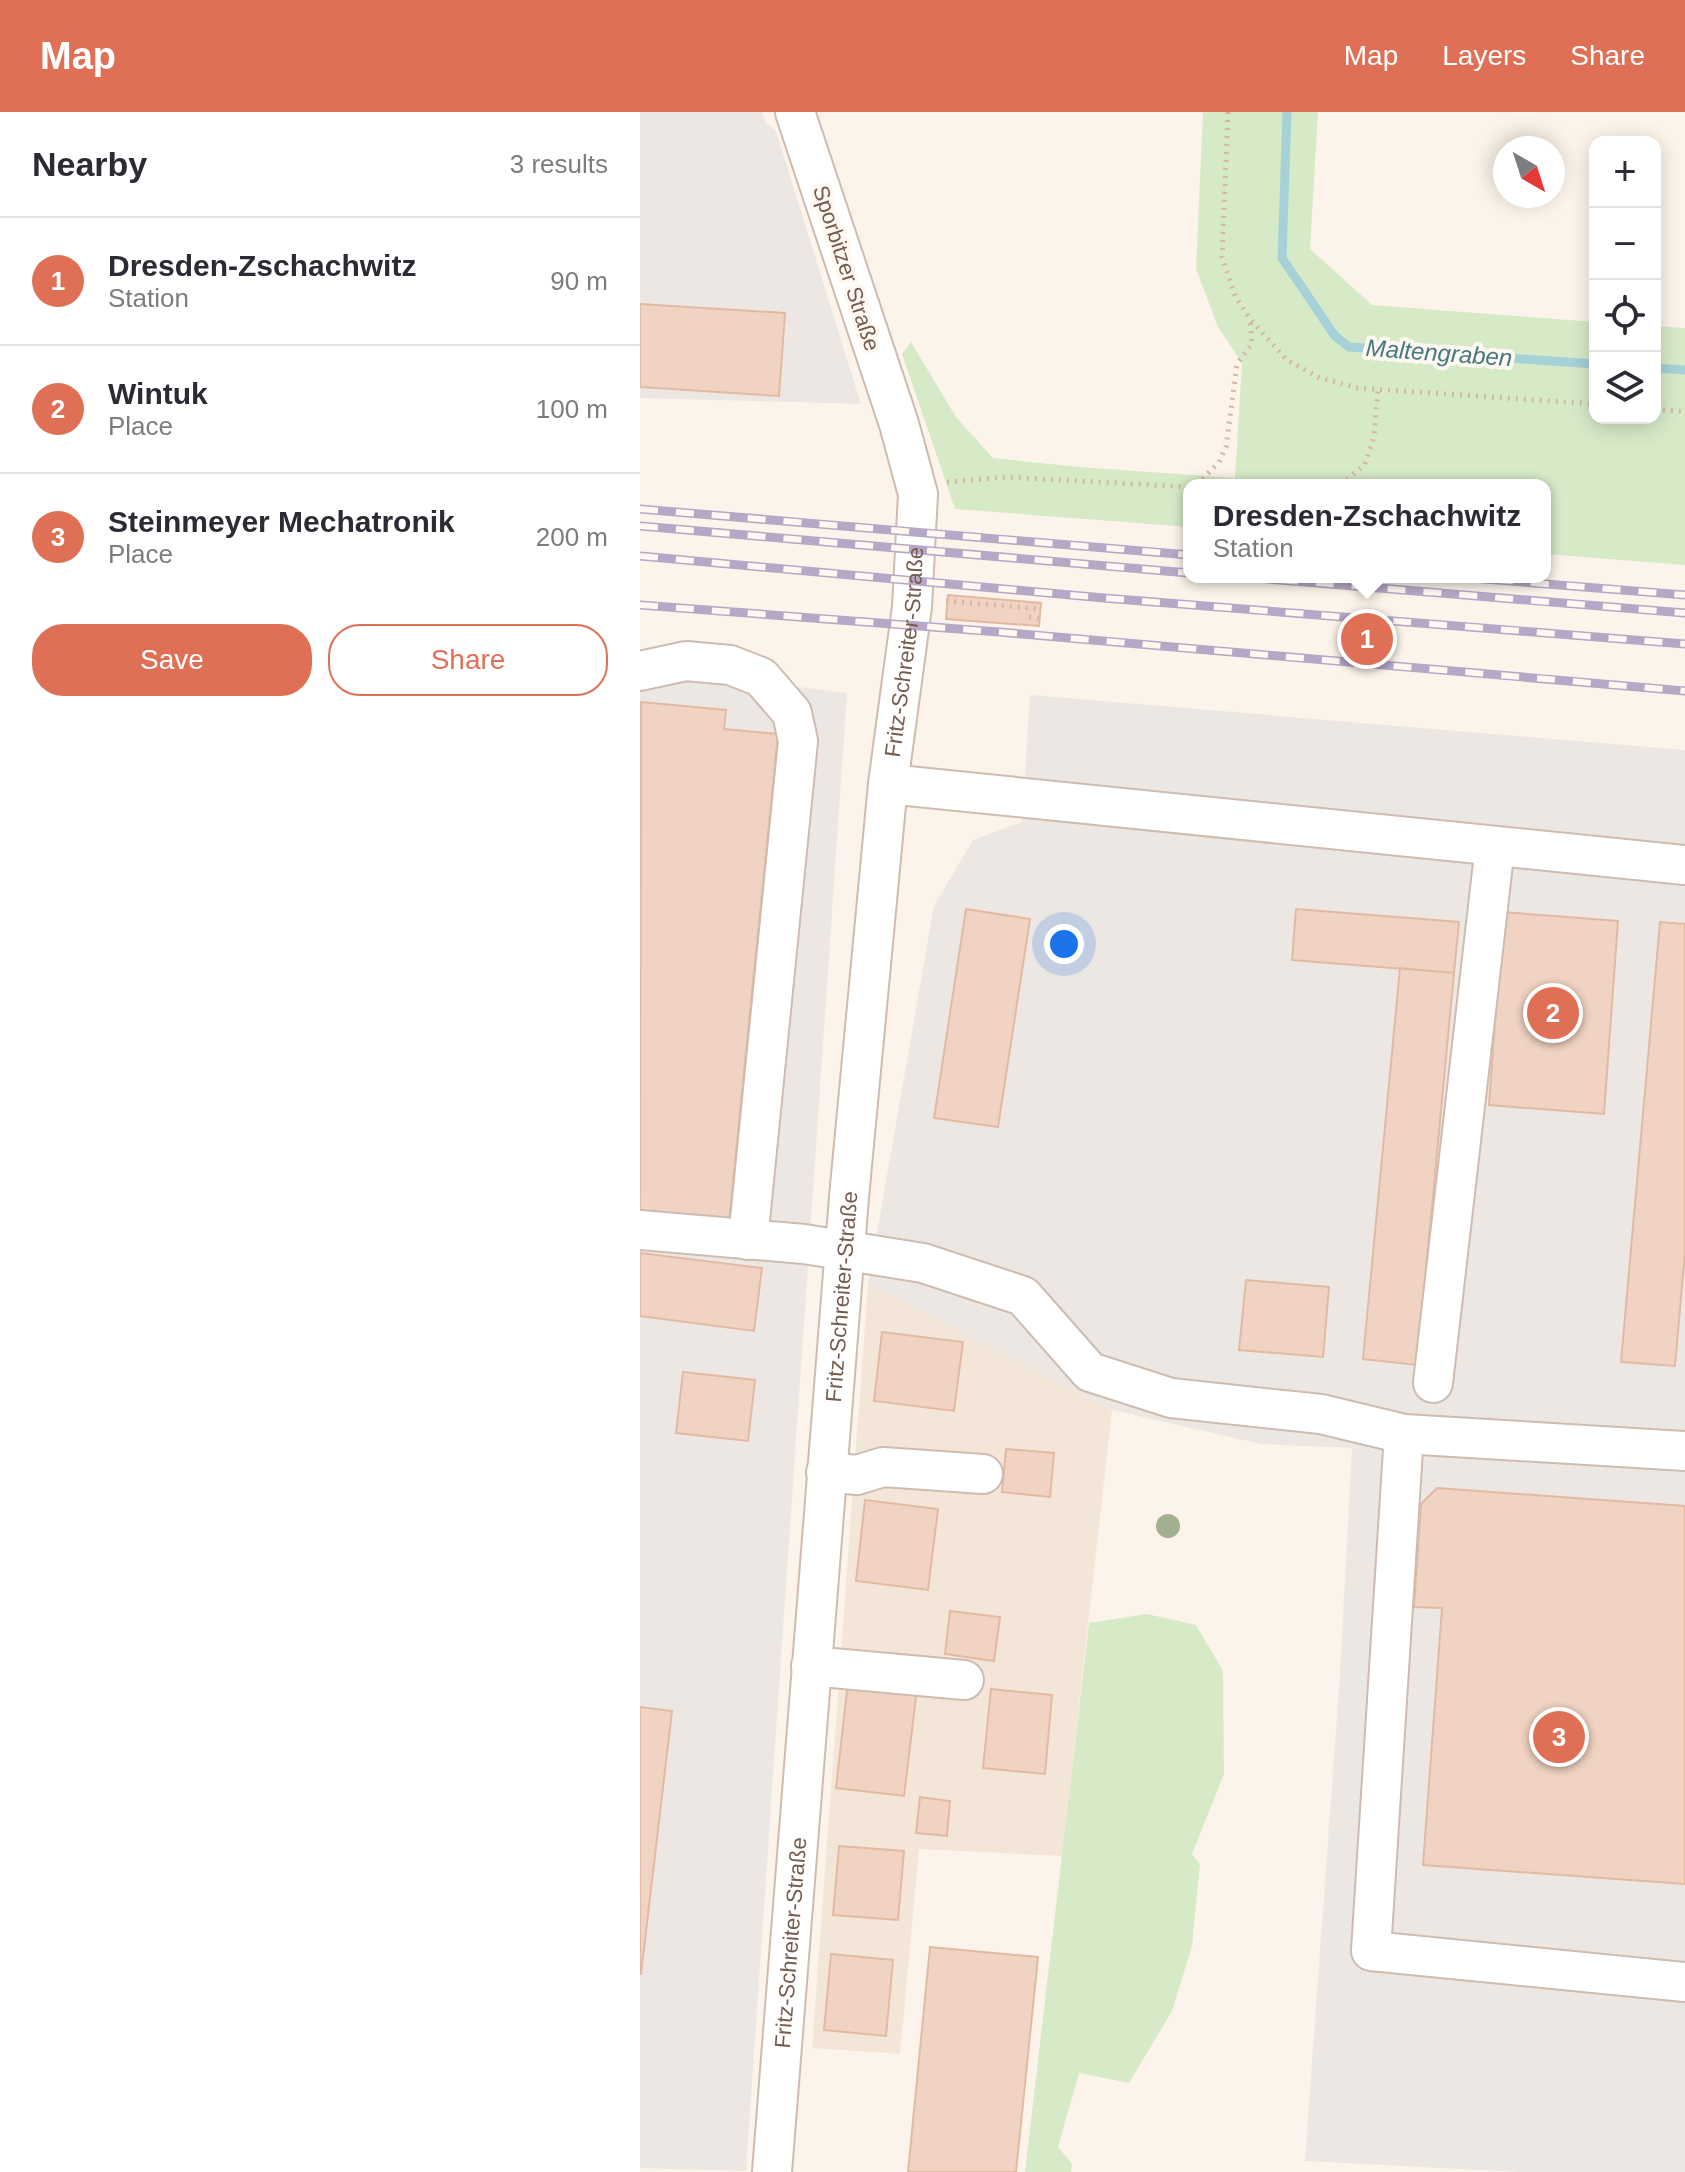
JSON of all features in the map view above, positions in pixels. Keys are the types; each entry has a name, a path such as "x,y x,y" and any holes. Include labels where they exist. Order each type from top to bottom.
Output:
{"street":[{"name":"Sporbitzer Straße","path":"795,112 899,424"},
{"name":"Fritz-Schreiter-Straße","path":"772,2172 845,1251 888,784 912,607 918,494 899,424"},
{"path":"640,671 686,661 730,665 761,677 792,713 798,741 748,1240"},
{"path":"888,784 1685,865"},
{"path":"1433,1383 1495,846"},
{"path":"640,1230 804,1244 923,1263 1023,1296 1090,1372 1171,1398 1321,1414 1404,1434 1685,1451"},
{"path":"1404,1434 1371,1951 1685,1982"},
{"path":"826,1472 857,1475 883,1467 983,1474"},
{"path":"811,1666 964,1680"}],"path":[{"path":"1228,112 1222,257 1235,296 1250,319 1287,360 1320,378 1358,388 1589,404"},
{"path":"1203,479 1219,462 1226,447 1237,364 1252,344 1250,319"},
{"path":"1348,479 1365,464 1374,436 1378,390"},
{"path":"1661,410 1685,412"},
{"path":"914,481 959,483 1005,477 1183,487"},
{"path":"948,602 1041,609"},
{"path":"1029,617 1040,619"}],"shaded area":[{"path":"640,112 762,112 765,122 776,131 861,404 640,398"},
{"path":"640,667 847,693 746,2171 640,2168"},
{"path":"1030,695 1685,750 1685,2172 1519,2172 1305,2161 1340,1673 1352,1448 1261,1444 1112,1410 868,1284 934,906 973,840 1022,822"},
{"path":"868,1284 1112,1410 1062,1856 919,1849 900,2054 812,2048"}],"green space":[{"path":"1203,112 1318,112 1310,249 1372,305 1589,322 1589,424 1661,424 1661,326 1685,328 1685,565 1551,554 1551,479 1183,479 1183,527 955,509 902,354 911,342 956,417 993,458 1235,478 1242,363 1218,327 1196,269"},
{"path":"1147,1614 1196,1625 1223,1671 1224,1774 1192,1854 1200,1864 1192,1946 1172,2011 1129,2083 1079,2073 1058,2147 1072,2164 1071,2172 1025,2172 1089,1623"}],"building":[{"path":"640,304 785,313 779,396 640,387"},
{"path":"948,595 1041,603 1039,626 946,619"},
{"path":"641,702 726,710 724,729 778,734 729,1222 640,1213"},
{"path":"966,909 1030,919 998,1127 934,1118"},
{"path":"1296,909 1459,922 1454,973 1292,960"},
{"path":"1503,912 1618,921 1604,1114 1489,1105"},
{"path":"1660,922 1685,924 1685,1252 1675,1366 1621,1362"},
{"path":"1400,968 1454,973 1417,1365 1363,1359"},
{"path":"640,1253 762,1268 754,1331 640,1316"},
{"path":"1246,1280 1329,1287 1323,1357 1239,1350"},
{"path":"882,1332 963,1342 954,1411 874,1401"},
{"path":"683,1372 755,1380 748,1441 676,1433"},
{"path":"1006,1449 1054,1453 1050,1497 1002,1492"},
{"path":"1437,1488 1685,1506 1685,1884 1423,1865 1442,1608 1414,1607 1421,1504"},
{"path":"865,1500 938,1509 928,1590 856,1581"},
{"path":"950,1611 1000,1617 994,1661 945,1654"},
{"path":"848,1682 917,1689 904,1796 836,1788"},
{"path":"991,1689 1052,1695 1045,1774 983,1768"},
{"path":"640,1707 672,1711 641,1974 640,1974"},
{"path":"920,1797 950,1801 947,1836 916,1833"},
{"path":"839,1846 904,1851 898,1920 833,1915"},
{"path":"930,1947 1038,1957 1016,2172 908,2172"},
{"path":"831,1954 893,1960 886,2036 824,2030"}],"waterway":[{"name":"Maltengraben","path":"1287,112 1282,258 1335,336 1349,347 1589,364"},
{"name":"Maltengraben","path":"1661,368 1685,370"}],"railway":[{"path":"640,509 1183,554"},
{"path":"640,526 1183,572"},
{"path":"640,556 1104,598 1685,644"},
{"path":"1318,583 1685,613"},
{"path":"1534,583 1685,595"},
{"path":"640,605 999,632 1685,691"}],"place":[{"name":"Dresden-Zschachwitz","path":"1367,639"},
{"name":"Wintuk","path":"1553,1013"},
{"name":"Steinmeyer Mechatronik","path":"1559,1737"}]}
